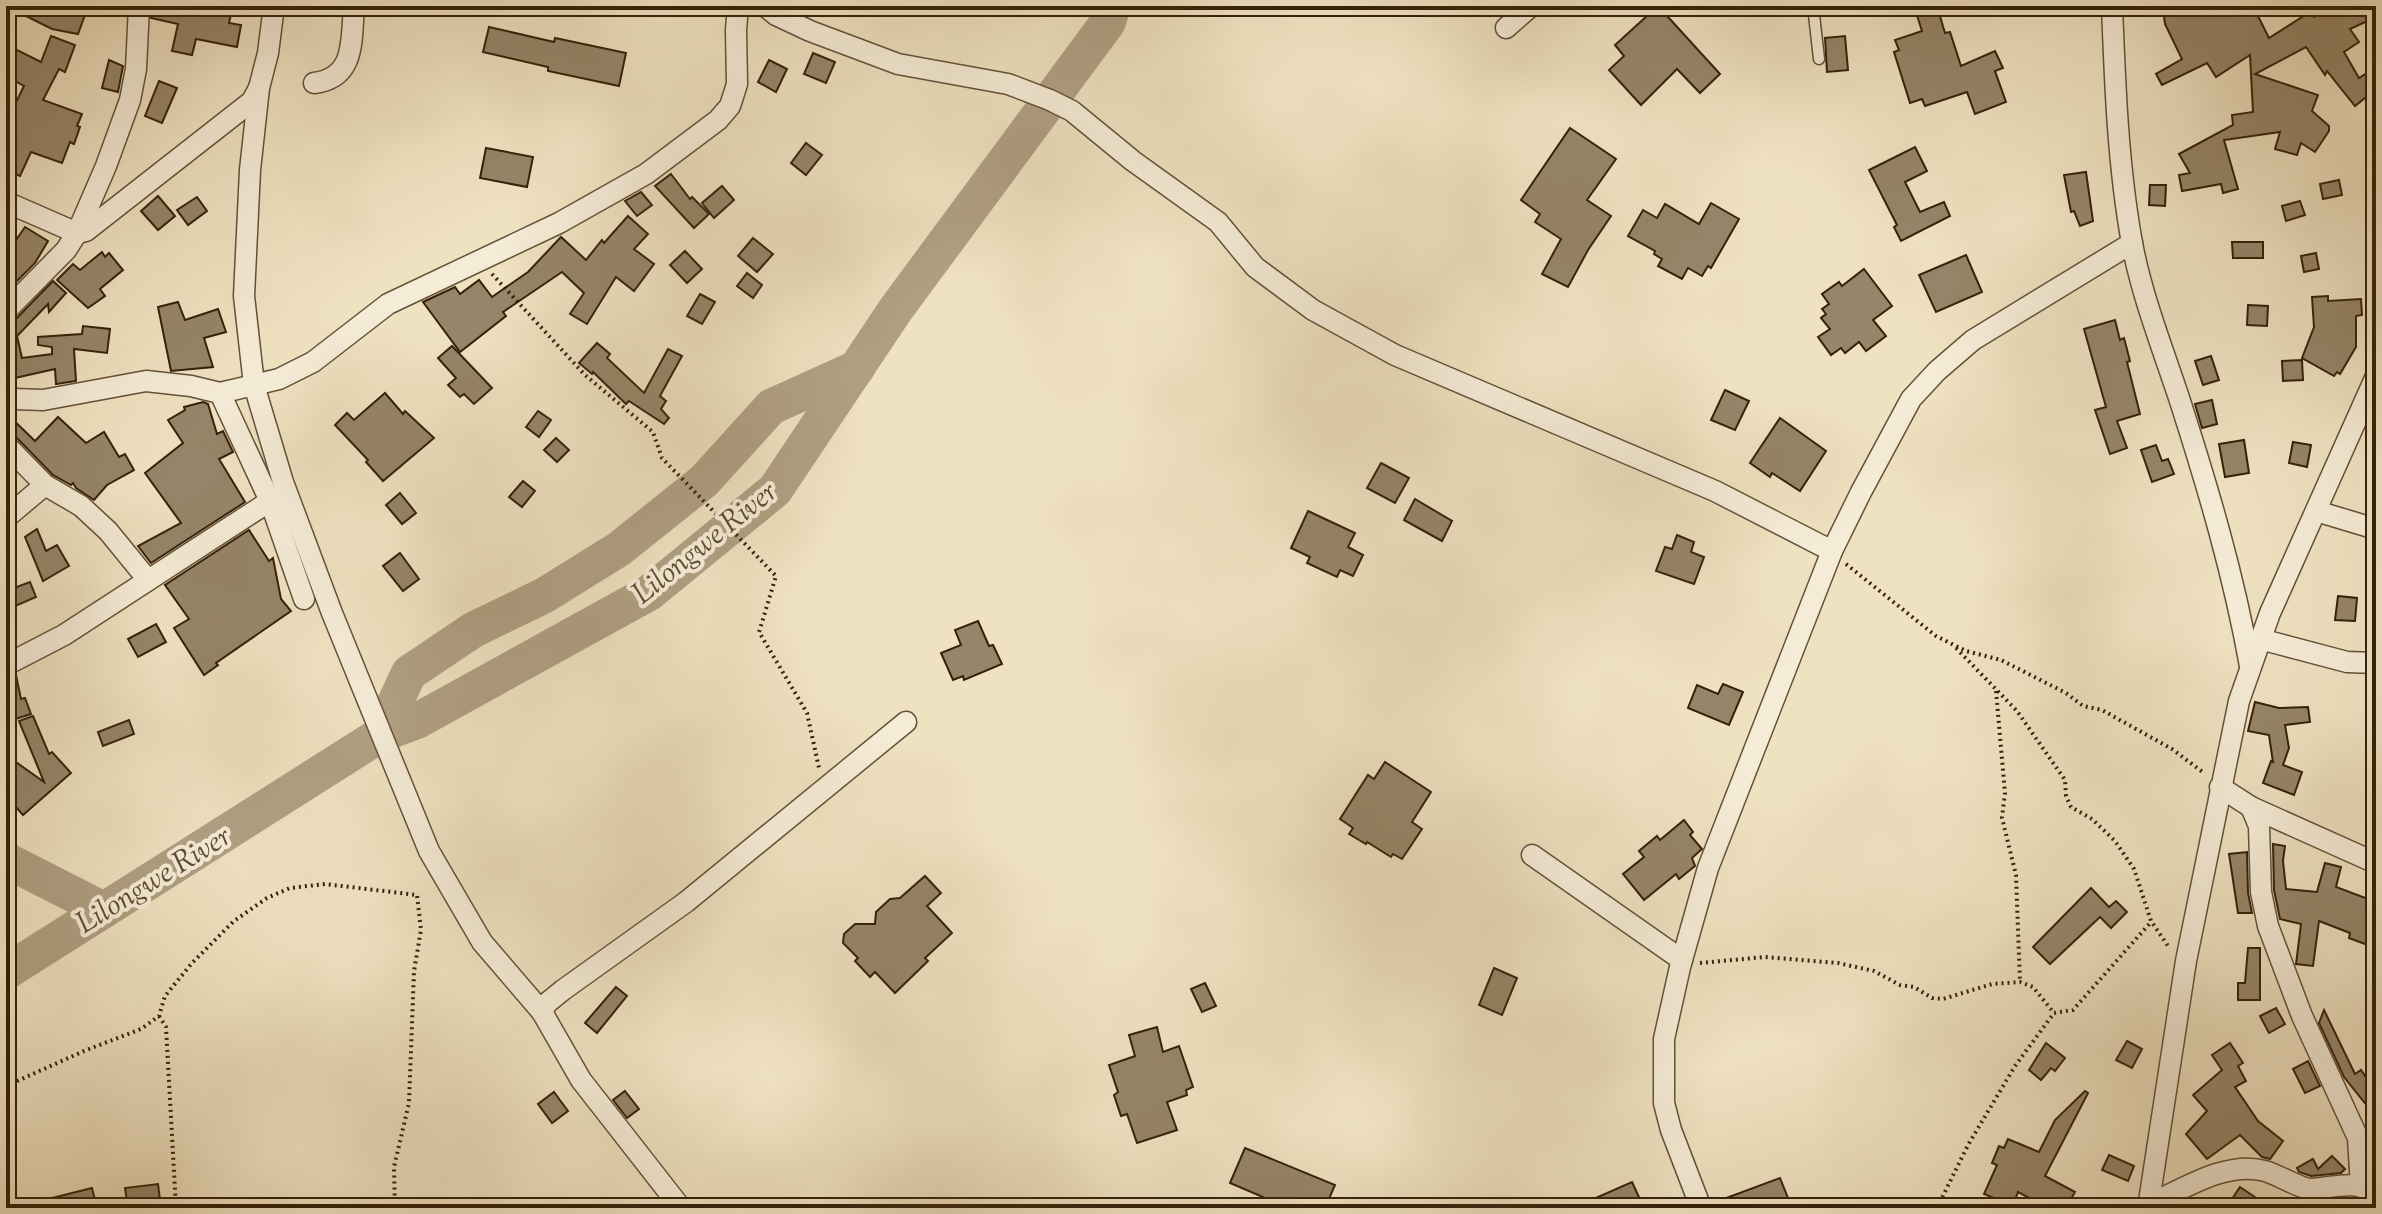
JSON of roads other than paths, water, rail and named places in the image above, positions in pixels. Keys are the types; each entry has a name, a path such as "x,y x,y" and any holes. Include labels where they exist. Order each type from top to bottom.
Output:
{"street":[{"path":"6,311 66,250 77,233 130,100 136,69 139,6"},
{"path":"274,6 268,53 259,88 250,170 244,296 254,385 283,482 332,613 429,851 482,942 542,1012 581,1080 681,1208"},
{"path":"314,83 329,81 342,71 349,56 354,6"},
{"path":"6,394 15,399 43,400 146,381 220,393 279,379 313,362 388,304 559,223 646,174 718,120 730,106 737,84 738,6"},
{"path":"765,6 776,15 810,31 898,64 1008,84 1072,111 1133,161 1218,222 1255,267 1313,310 1395,355 1715,491 1832,551"},
{"path":"1506,28 1531,6"},
{"path":"2112,6 2118,128 2132,243 2164,358 2224,546 2250,666"},
{"path":"6,202 77,233 86,231 252,101 259,88"},
{"path":"1701,1208 1664,1103 1664,1039 1708,868 1832,551 1911,399 1937,371 1973,340 2132,243"},
{"path":"2148,1207 2186,961 2239,701 2260,639 2376,376"},
{"path":"220,393 270,501 304,599"},
{"path":"6,445 45,485 81,506 108,531 148,580"},
{"path":"7,517 45,485"},
{"path":"6,665 64,635 270,501"},
{"path":"2316,511 2376,529"},
{"path":"2260,639 2347,662 2376,663"},
{"path":"542,1012 547,1003 686,902 906,722"},
{"path":"2220,787 2251,807 2376,863"},
{"path":"2148,1207 2233,1170 2261,1169 2306,1190 2335,1185 2368,1190 2358,1138 2302,1016 2268,926 2261,892 2259,826 2251,807"},
{"path":"1532,855 1682,960"}],"lane":[{"path":"1813,6 1819,59"}],"waterway":[{"name":"Lilongwe River","path":"6,972 380,735 417,721 649,593 775,490 896,309 1108,22 1113,6"},
{"path":"380,735 409,673 473,630 545,595 619,549 704,481 771,407 857,368"},
{"path":"6,860 104,910"}]}
